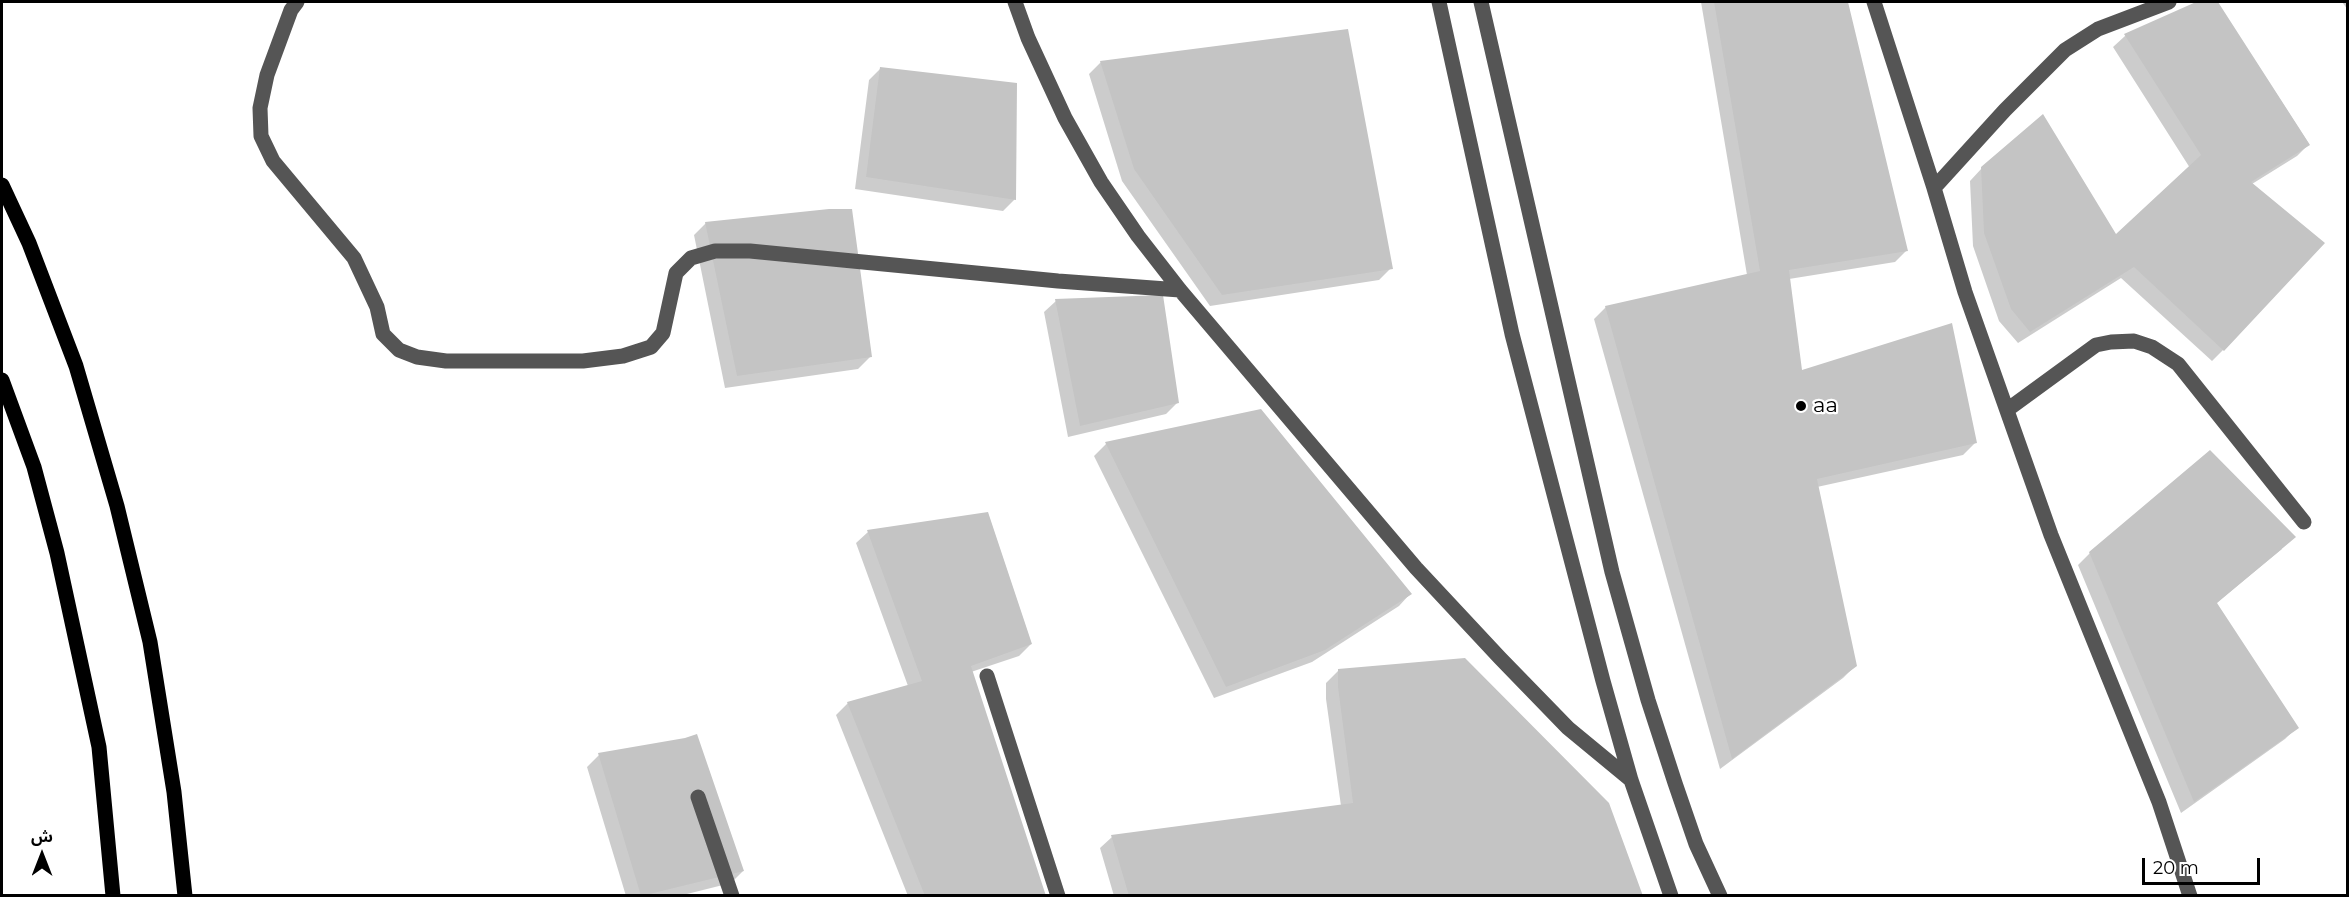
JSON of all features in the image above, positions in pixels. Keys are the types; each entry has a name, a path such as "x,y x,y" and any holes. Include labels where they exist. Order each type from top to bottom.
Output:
{"main road":[{"path":"2,185 29,243 76,366 117,506 150,642 174,792 185,896"},
{"path":"2,380 34,467 60,564 99,747 114,896"}],"street":[{"path":"297,2 291,10 267,75 260,108 261,136 273,161 354,258 377,307 384,334 399,350 417,357 446,361 583,361 623,356 651,347 663,333 676,273 691,258 715,251 750,251 1058,281 1180,290"},
{"path":"1015,2 1028,38 1065,118 1101,182 1137,236 1180,290 1416,568 1568,728 1631,780"},
{"path":"1438,2 1512,334 1631,780 1671,896"},
{"path":"1481,2 1612,572 1648,700 1675,783 1696,844 1720,896"},
{"path":"1874,2 1965,292 2051,536 2159,801 2190,896"},
{"path":"1934,188 2005,110 2065,50 2098,29 2169,2"},
{"path":"2007,410 2096,345 2134,341 2152,347 2178,364 2304,522"},
{"path":"987,676 1058,896"},
{"path":"698,797 732,896"}],"building":[{"name":"aa","path":"1714,2 1848,2 1908,251 1789,270 1802,370 1952,323 1977,443 1817,479 1857,666 1732,759 1605,306 1760,271"},
{"path":"2196,2 2218,2 2310,145 2251,182 2325,243 2224,351 2134,267 2030,332 2011,309 1984,233 1981,167 2043,114 2116,234 2201,155 2124,34"},
{"path":"1348,29 1393,269 1222,295 1134,169 1100,61"},
{"path":"880,67 1017,83 1016,200 866,177"},
{"path":"829,209 852,209 872,357 737,376 705,222"},
{"path":"1163,295 1179,403 1080,426 1055,299"},
{"path":"1261,409 1412,594 1325,650 1226,687 1105,442"},
{"path":"2210,450 2296,537 2217,603 2299,728 2194,802 2089,552"},
{"path":"988,512 1032,644 971,666 1046,896 925,896 847,702 922,681 867,530"},
{"path":"1465,658 1609,803 1643,896 1129,896 1111,835 1353,803 1338,687 1338,669"},
{"path":"697,734 744,871 641,896 598,753"}],"place":[{"name":"aa","path":"1801,406"}]}
